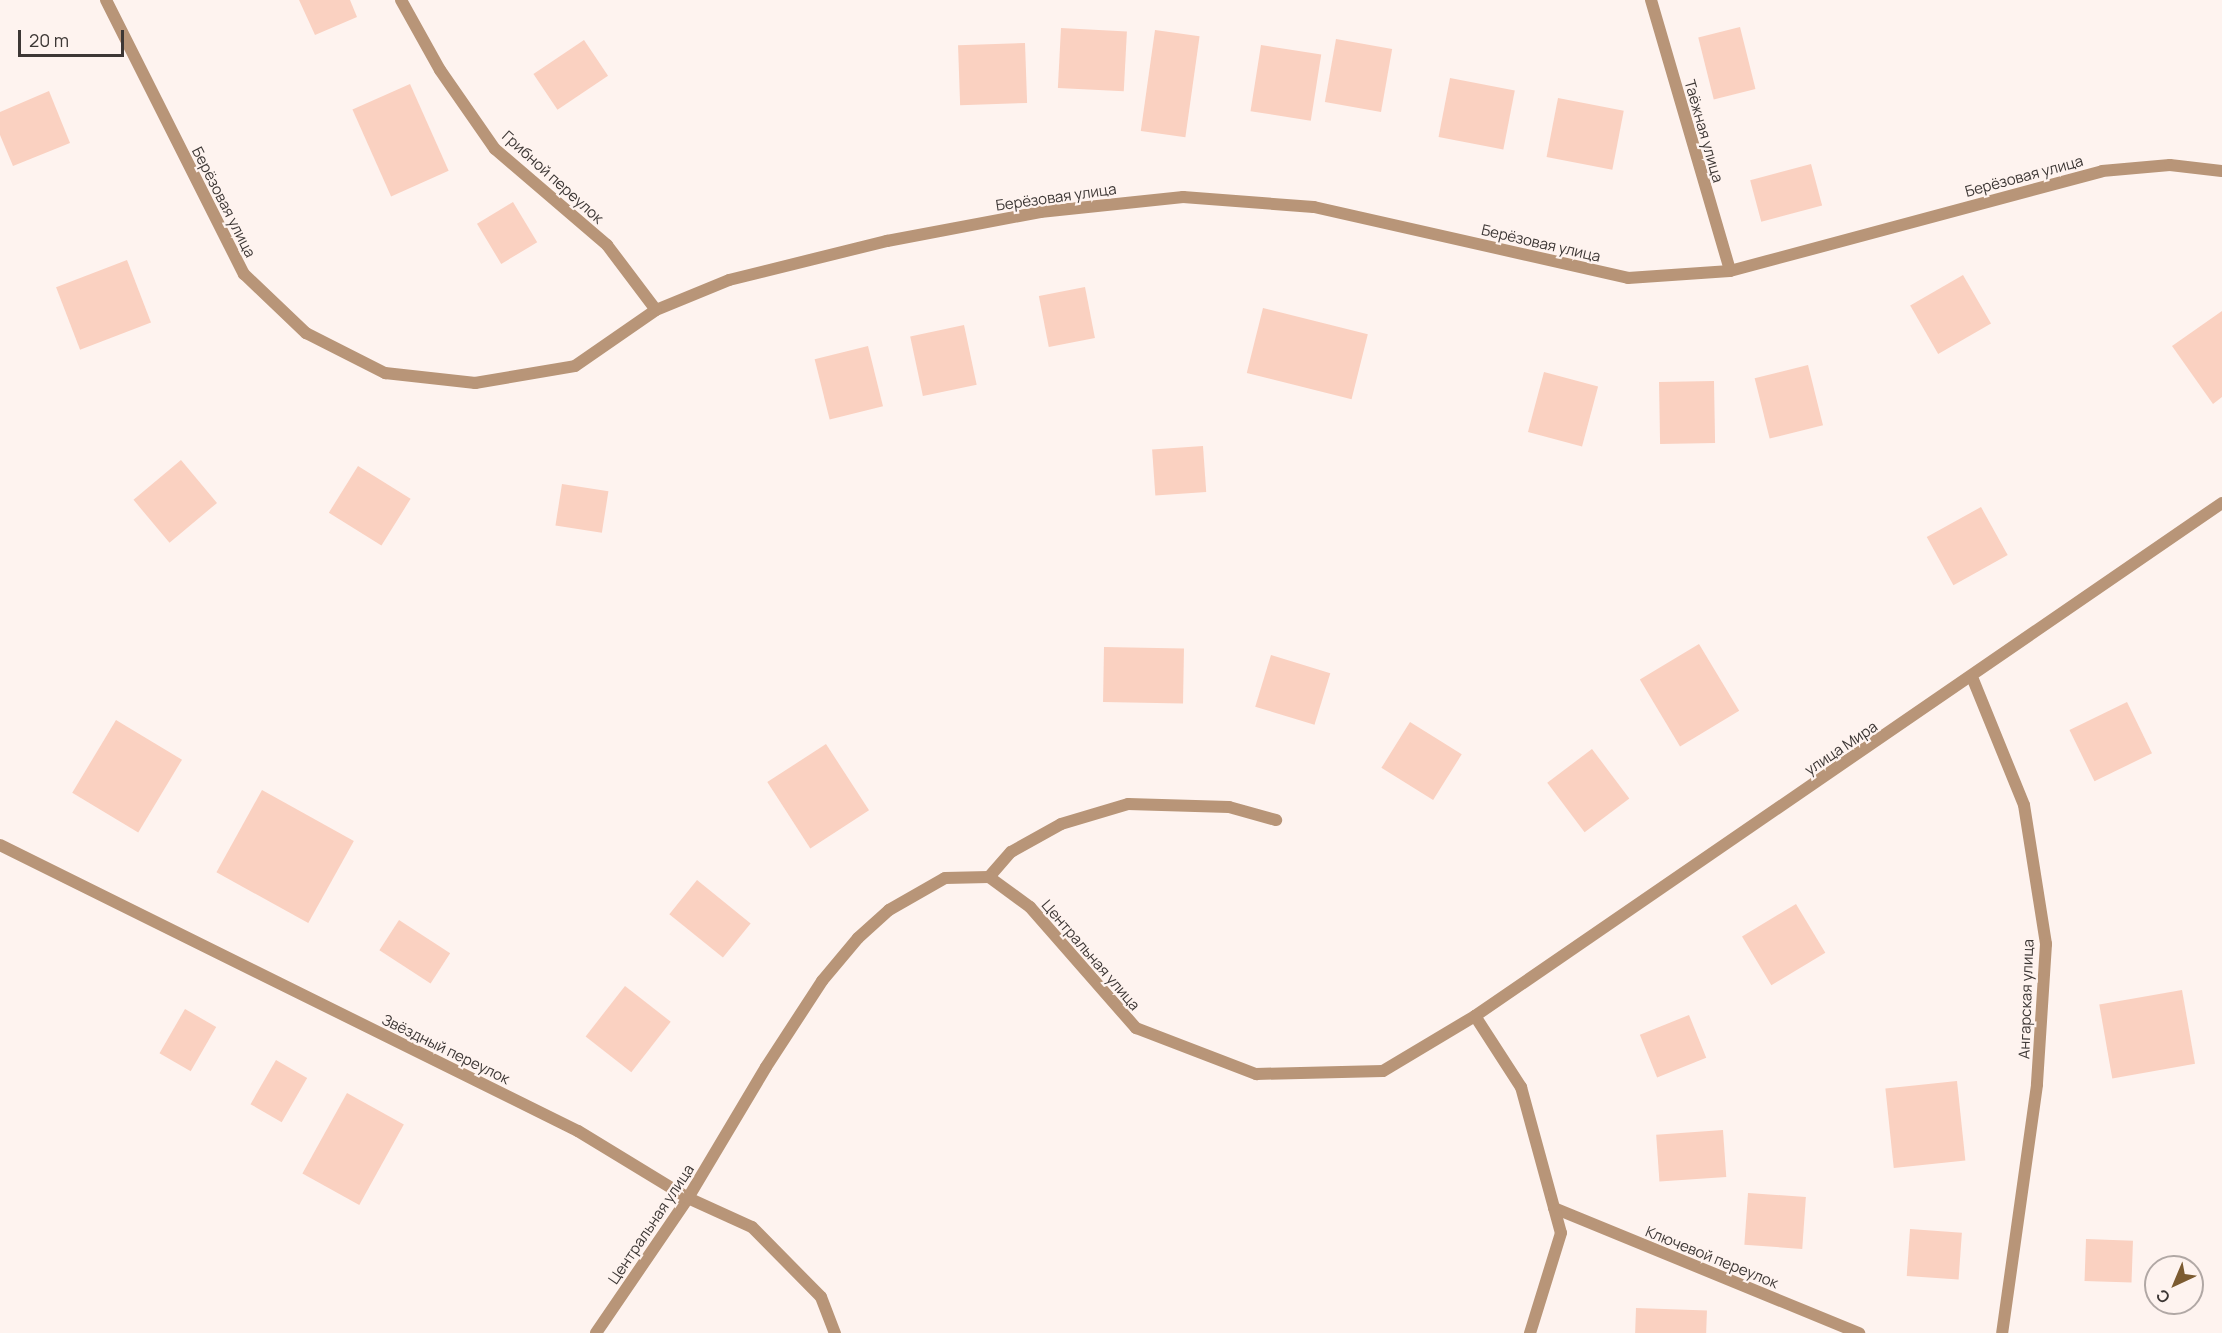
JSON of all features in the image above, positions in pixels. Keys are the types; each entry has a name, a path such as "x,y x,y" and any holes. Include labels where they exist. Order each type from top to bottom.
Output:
{"street":[{"name":"Берёзовая улица","path":"106,0 244,274 306,333 385,373 475,383 575,366 656,309 729,280 887,241 1040,212 1183,197 1314,207 1628,278 1730,271 2102,171 2169,165 2222,171"},
{"name":"Грибной переулок","path":"401,0 440,70 495,149 607,245 656,309"},
{"name":"Таёжная улица","path":"1651,0 1730,271"},
{"name":"улица Мира","path":"1475,1016 2222,503"},
{"name":"Ангарская улица","path":"1972,676 2024,805 2046,944 2037,1085 2002,1333"},
{"path":"989,877 1011,852 1061,824 1128,804 1229,807 1276,820"},
{"name":"Звёздный переулок","path":"0,845 578,1131 688,1198 752,1227 821,1297 835,1333"},
{"name":"Центральная улица","path":"596,1333 688,1198 766,1067 822,981 858,938 889,910 945,878 989,877 1030,908 1136,1028 1256,1074 1383,1071 1475,1016"},
{"path":"1475,1016 1521,1087 1561,1233 1527,1331"},
{"name":"Ключевой переулок","path":"1554,1208 1859,1333"}],"building":[{"path":"299,0 350,0 357,17 315,35"},
{"path":"1740,27 1755,89 1714,100 1698,37"},
{"path":"1061,28 1127,31 1124,91 1058,88"},
{"path":"1155,30 1200,36 1185,137 1141,131"},
{"path":"1336,39 1392,49 1381,112 1325,102"},
{"path":"584,40 608,76 557,110 533,74"},
{"path":"1025,43 1027,103 960,105 958,45"},
{"path":"1261,45 1321,55 1311,121 1251,111"},
{"path":"1450,78 1515,91 1503,149 1439,137"},
{"path":"410,84 449,171 391,196 352,110"},
{"path":"49,91 70,143 13,166 0,135 0,112"},
{"path":"1558,98 1624,111 1612,170 1547,157"},
{"path":"1811,164 1822,206 1761,222 1750,180"},
{"path":"513,202 537,242 501,264 477,224"},
{"path":"127,260 151,323 80,350 56,287"},
{"path":"1963,275 1991,323 1938,354 1910,306"},
{"path":"1085,287 1095,338 1049,347 1039,296"},
{"path":"1263,308 1368,334 1352,399 1247,373"},
{"path":"2222,311 2222,397 2213,404 2172,346"},
{"path":"964,325 977,385 923,396 910,336"},
{"path":"868,346 883,406 830,419 815,359"},
{"path":"1808,365 1823,425 1770,438 1755,378"},
{"path":"1544,372 1598,386 1582,446 1528,432"},
{"path":"1714,381 1715,443 1660,444 1659,382"},
{"path":"1203,446 1206,492 1155,495 1152,450"},
{"path":"181,460 217,503 170,543 134,500"},
{"path":"358,466 411,499 381,545 329,513"},
{"path":"562,484 608,491 602,533 555,525"},
{"path":"1981,507 2008,555 1953,585 1927,537"},
{"path":"1699,644 1739,711 1680,746 1640,680"},
{"path":"1104,647 1184,648 1183,703 1103,702"},
{"path":"1271,655 1330,673 1315,725 1255,707"},
{"path":"2127,702 2152,753 2094,781 2069,730"},
{"path":"116,720 182,760 138,833 72,793"},
{"path":"1410,722 1462,754 1433,800 1381,768"},
{"path":"826,744 869,810 810,848 767,782"},
{"path":"1592,749 1629,799 1585,832 1547,783"},
{"path":"262,790 354,841 308,923 216,872"},
{"path":"697,880 751,923 723,958 669,914"},
{"path":"1796,904 1825,953 1771,985 1742,936"},
{"path":"399,920 450,953 431,983 379,950"},
{"path":"625,986 671,1022 631,1072 586,1036"},
{"path":"2182,990 2195,1064 2112,1078 2099,1005"},
{"path":"185,1009 216,1027 191,1071 160,1053"},
{"path":"1689,1015 1706,1058 1657,1078 1640,1035"},
{"path":"276,1060 307,1078 282,1122 250,1104"},
{"path":"1957,1081 1965,1161 1894,1168 1885,1089"},
{"path":"347,1093 404,1125 359,1205 302,1173"},
{"path":"1723,1130 1726,1177 1659,1182 1656,1135"},
{"path":"1748,1193 1806,1197 1802,1249 1744,1245"},
{"path":"1910,1229 1962,1233 1959,1280 1907,1276"},
{"path":"2086,1239 2133,1241 2132,1283 2085,1281"},
{"path":"1636,1308 1707,1310 1706,1333 1635,1333"}]}
